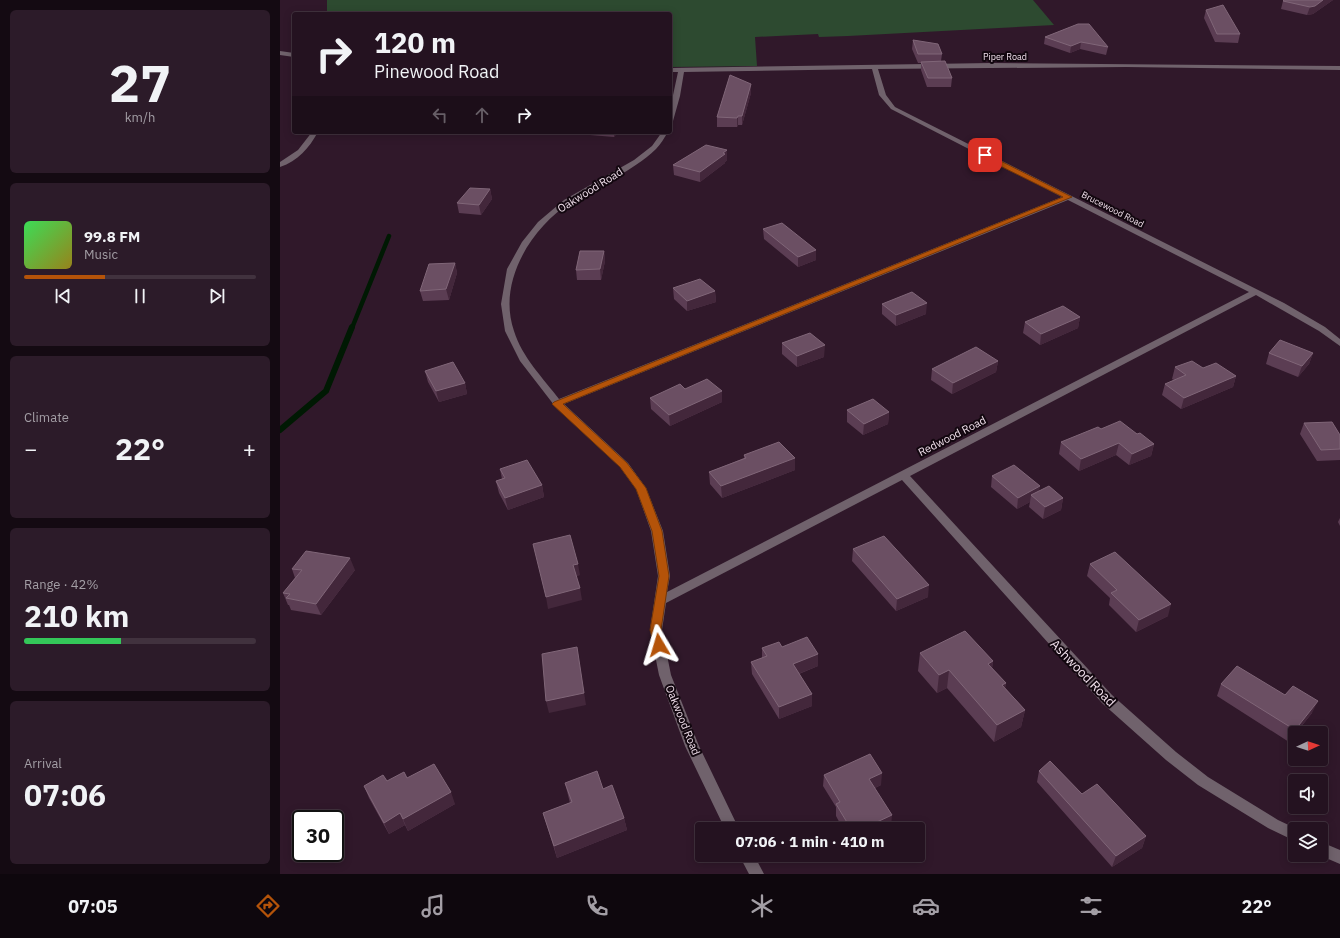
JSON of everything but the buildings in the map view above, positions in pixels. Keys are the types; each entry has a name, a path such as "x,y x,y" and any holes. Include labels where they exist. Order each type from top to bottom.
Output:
{"street":[{"path":"280,52 292,54"},
{"name":"Piper Road","path":"672,70 1126,65 1340,68"},
{"name":"Brucewood Road","path":"875,67 881,94 887,104 893,108 1256,292 1303,317 1340,343"},
{"path":"672,114 677,96 681,70"},
{"path":"280,165 307,148 314,134"},
{"name":"Oakwood Road","path":"664,134 654,147 636,161 567,202 540,224 526,242 511,269 505,304 509,331 523,359 557,404 624,465 641,488 657,531 664,576 656,630 665,675 692,746 729,822"},
{"path":"557,404 1068,197"},
{"name":"Redwood Road","path":"660,601 1256,292"},
{"name":"Ashwood Road","path":"903,475 1107,699 1171,756 1203,781 1273,824 1288,832"},
{"path":"1328,851 1340,857"},
{"path":"750,862 757,874"}],"green space":[{"path":"327,0 1033,0 1054,25 848,36 819,37 818,34 755,37 757,66 672,67 672,12 327,12"}],"waterway":[{"path":"352,328 389,236"},
{"path":"280,430 326,391 352,327"}],"route":[{"path":"659,645 656,630 664,576 657,531 641,488 624,465 582,425 557,404 1068,197 985,155"}]}
